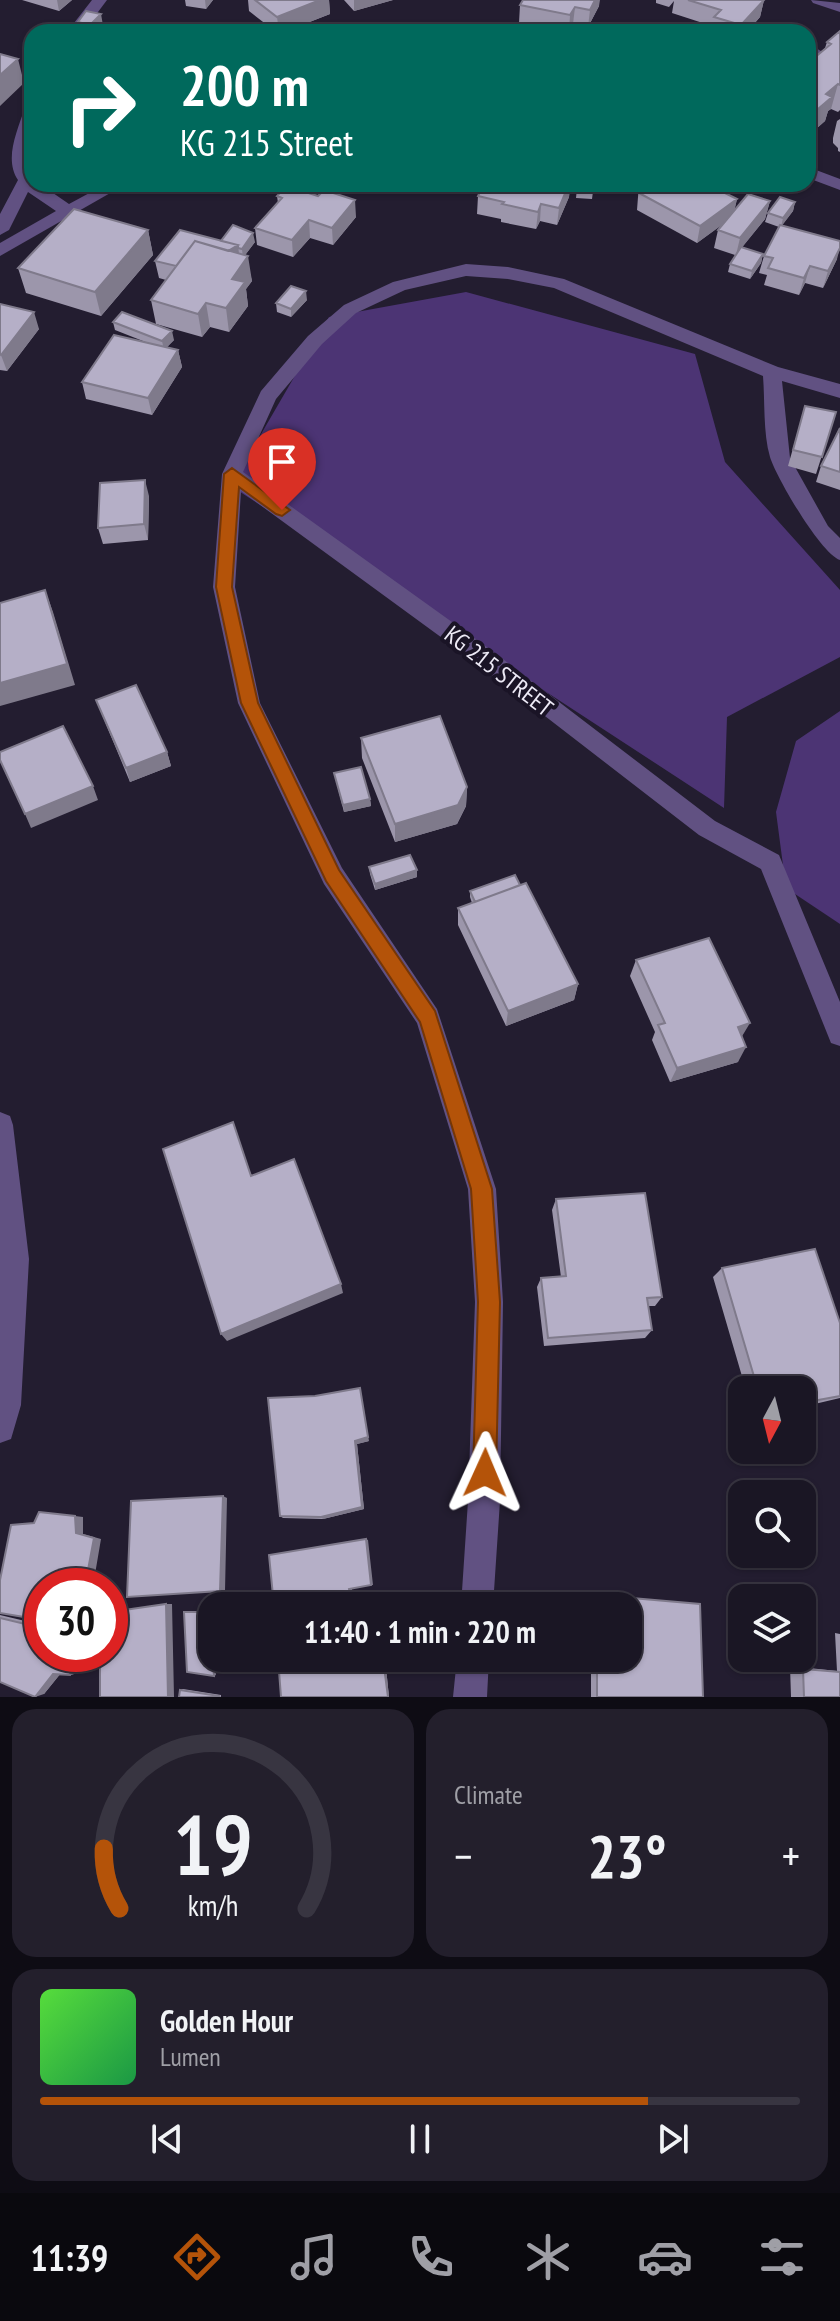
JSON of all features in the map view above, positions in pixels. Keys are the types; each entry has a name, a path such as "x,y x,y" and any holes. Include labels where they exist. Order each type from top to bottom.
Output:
{"street":[{"path":"81,24 100,0"},
{"path":"818,0 840,8"},
{"path":"24,136 19,164 24,179"},
{"path":"816,175 840,185"},
{"path":"0,230 24,184"},
{"path":"40,192 69,212"},
{"path":"0,250 104,192"},
{"path":"478,1592 484,1501 489,1302 482,1189 428,1018 333,876 249,703 224,587 232,474 268,396 315,340 350,309 399,286 466,270 508,273 558,283 772,372 840,391"},
{"path":"772,372 780,458 821,531 840,552"},
{"name":"KG 215 STREET","path":"232,474 483,656 707,828 770,862 840,1034"},
{"path":"0,1125 15,1259 2,1411"},
{"path":"470,1697 472,1672"}],"shaded area":[{"path":"466,292 695,354 725,462 840,590 840,657 727,717 724,808 231,486 329,317"},
{"path":"840,711 840,924 786,888 776,812 796,741"}],"building":[{"path":"255,0 320,0 277,17"},
{"path":"523,0 595,0 590,10 575,7 570,15 520,5"},
{"path":"688,0 764,0 742,24 714,17 721,10"},
{"path":"86,11 101,14 91,24 78,22"},
{"path":"840,31 840,85 826,94 832,97 816,111 816,56 831,44 827,42"},
{"path":"0,54 18,59 0,75"},
{"path":"281,192 305,192 318,196 322,192 330,192 355,200 332,228 309,220 292,240 255,228 282,198 277,196"},
{"path":"480,192 566,192 559,208 541,204 538,212 478,196"},
{"path":"723,192 737,199 700,226 639,193"},
{"path":"748,194 770,201 740,238 718,230"},
{"path":"780,197 795,202 783,218 768,213"},
{"path":"74,209 148,230 95,292 18,268"},
{"path":"233,225 253,233 242,249 221,241"},
{"path":"780,225 840,241 840,248 828,271 810,266 804,278 768,268 773,258 764,256"},
{"path":"180,230 238,245 228,251 195,241 176,266 155,261"},
{"path":"195,241 248,256 232,279 245,282 226,308 206,303 198,314 151,300"},
{"path":"741,247 763,254 752,271 730,264"},
{"path":"291,286 306,291 291,309 276,303"},
{"path":"0,304 34,312 1,355 0,354"},
{"path":"122,312 172,331 162,341 113,322"},
{"path":"114,335 178,350 148,398 82,382"},
{"path":"805,406 836,412 822,457 793,450"},
{"path":"840,428 840,472 821,466"},
{"path":"145,480 144,524 98,528 100,483"},
{"path":"45,590 67,664 0,683 0,603"},
{"path":"136,685 167,752 126,768 96,700"},
{"path":"440,716 467,787 458,805 395,824 361,738"},
{"path":"63,726 93,786 25,814 0,760 0,752"},
{"path":"361,767 370,799 343,805 334,773"},
{"path":"410,855 417,870 375,884 369,867"},
{"path":"515,875 520,885 475,902 470,891"},
{"path":"526,883 578,984 508,1011 458,908"},
{"path":"709,938 750,1023 738,1027 746,1047 677,1068 658,1025 665,1023 636,960"},
{"path":"233,1122 251,1176 294,1159 341,1284 221,1334 163,1149"},
{"path":"645,1193 662,1297 647,1298 652,1330 548,1338 541,1278 566,1276 556,1199"},
{"path":"815,1249 840,1323 840,1396 816,1400 816,1376 754,1376 722,1268"},
{"path":"360,1388 368,1437 355,1441 362,1507 321,1517 280,1516 268,1398 315,1396"},
{"path":"223,1496 220,1591 128,1597 131,1501"},
{"path":"39,1512 75,1516 76,1533 94,1538 88,1568 24,1568 24,1617 0,1613 0,1580 11,1525 34,1523"},
{"path":"366,1539 371,1585 349,1589 349,1592 273,1592 269,1555"},
{"path":"642,1599 700,1604 703,1697 597,1697 597,1672 642,1672"},
{"path":"166,1604 168,1697 100,1697 100,1672 128,1672 128,1609"},
{"path":"184,1612 198,1612 198,1672 214,1672 214,1676 187,1672"},
{"path":"0,1618 24,1624 24,1672 71,1672 70,1675 53,1674 35,1697 0,1682"},
{"path":"279,1672 385,1672 388,1697 281,1697"},
{"path":"803,1672 840,1672 840,1697 804,1697"},
{"path":"180,1690 219,1696 219,1697 179,1697"}],"route":[{"path":"282,510 232,474 224,587 249,703 333,876 428,1018 482,1189 489,1302 485,1473"}]}
